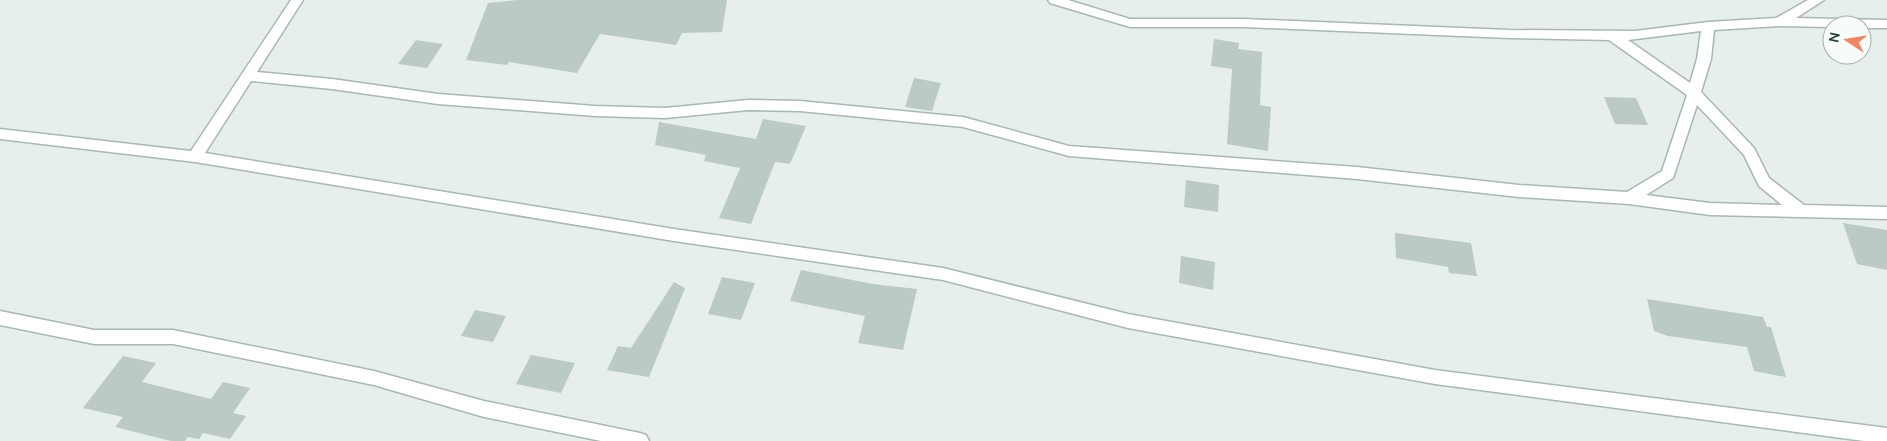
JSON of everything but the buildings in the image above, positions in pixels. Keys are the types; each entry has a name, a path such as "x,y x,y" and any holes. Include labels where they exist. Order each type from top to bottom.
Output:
{"street":[{"path":"195,157 246,76 298,0"},
{"path":"1054,0 1130,23 1244,23 1612,36 1635,36 1708,26 1779,22 1887,24"},
{"path":"1779,22 1818,0"},
{"path":"1629,198 1668,174 1681,138 1704,59 1708,26"},
{"path":"1612,36 1694,93 1749,152 1764,182 1802,212"},
{"path":"246,76 332,84 438,99 595,112 666,113 748,105 800,106 963,122 1069,151 1357,173 1519,191 1629,198 1710,209 1887,213"},
{"path":"0,134 195,157 664,233 943,274 1128,321 1435,376 1887,436"},
{"path":"0,318 94,337 172,337 374,378 484,409 640,441"}]}
